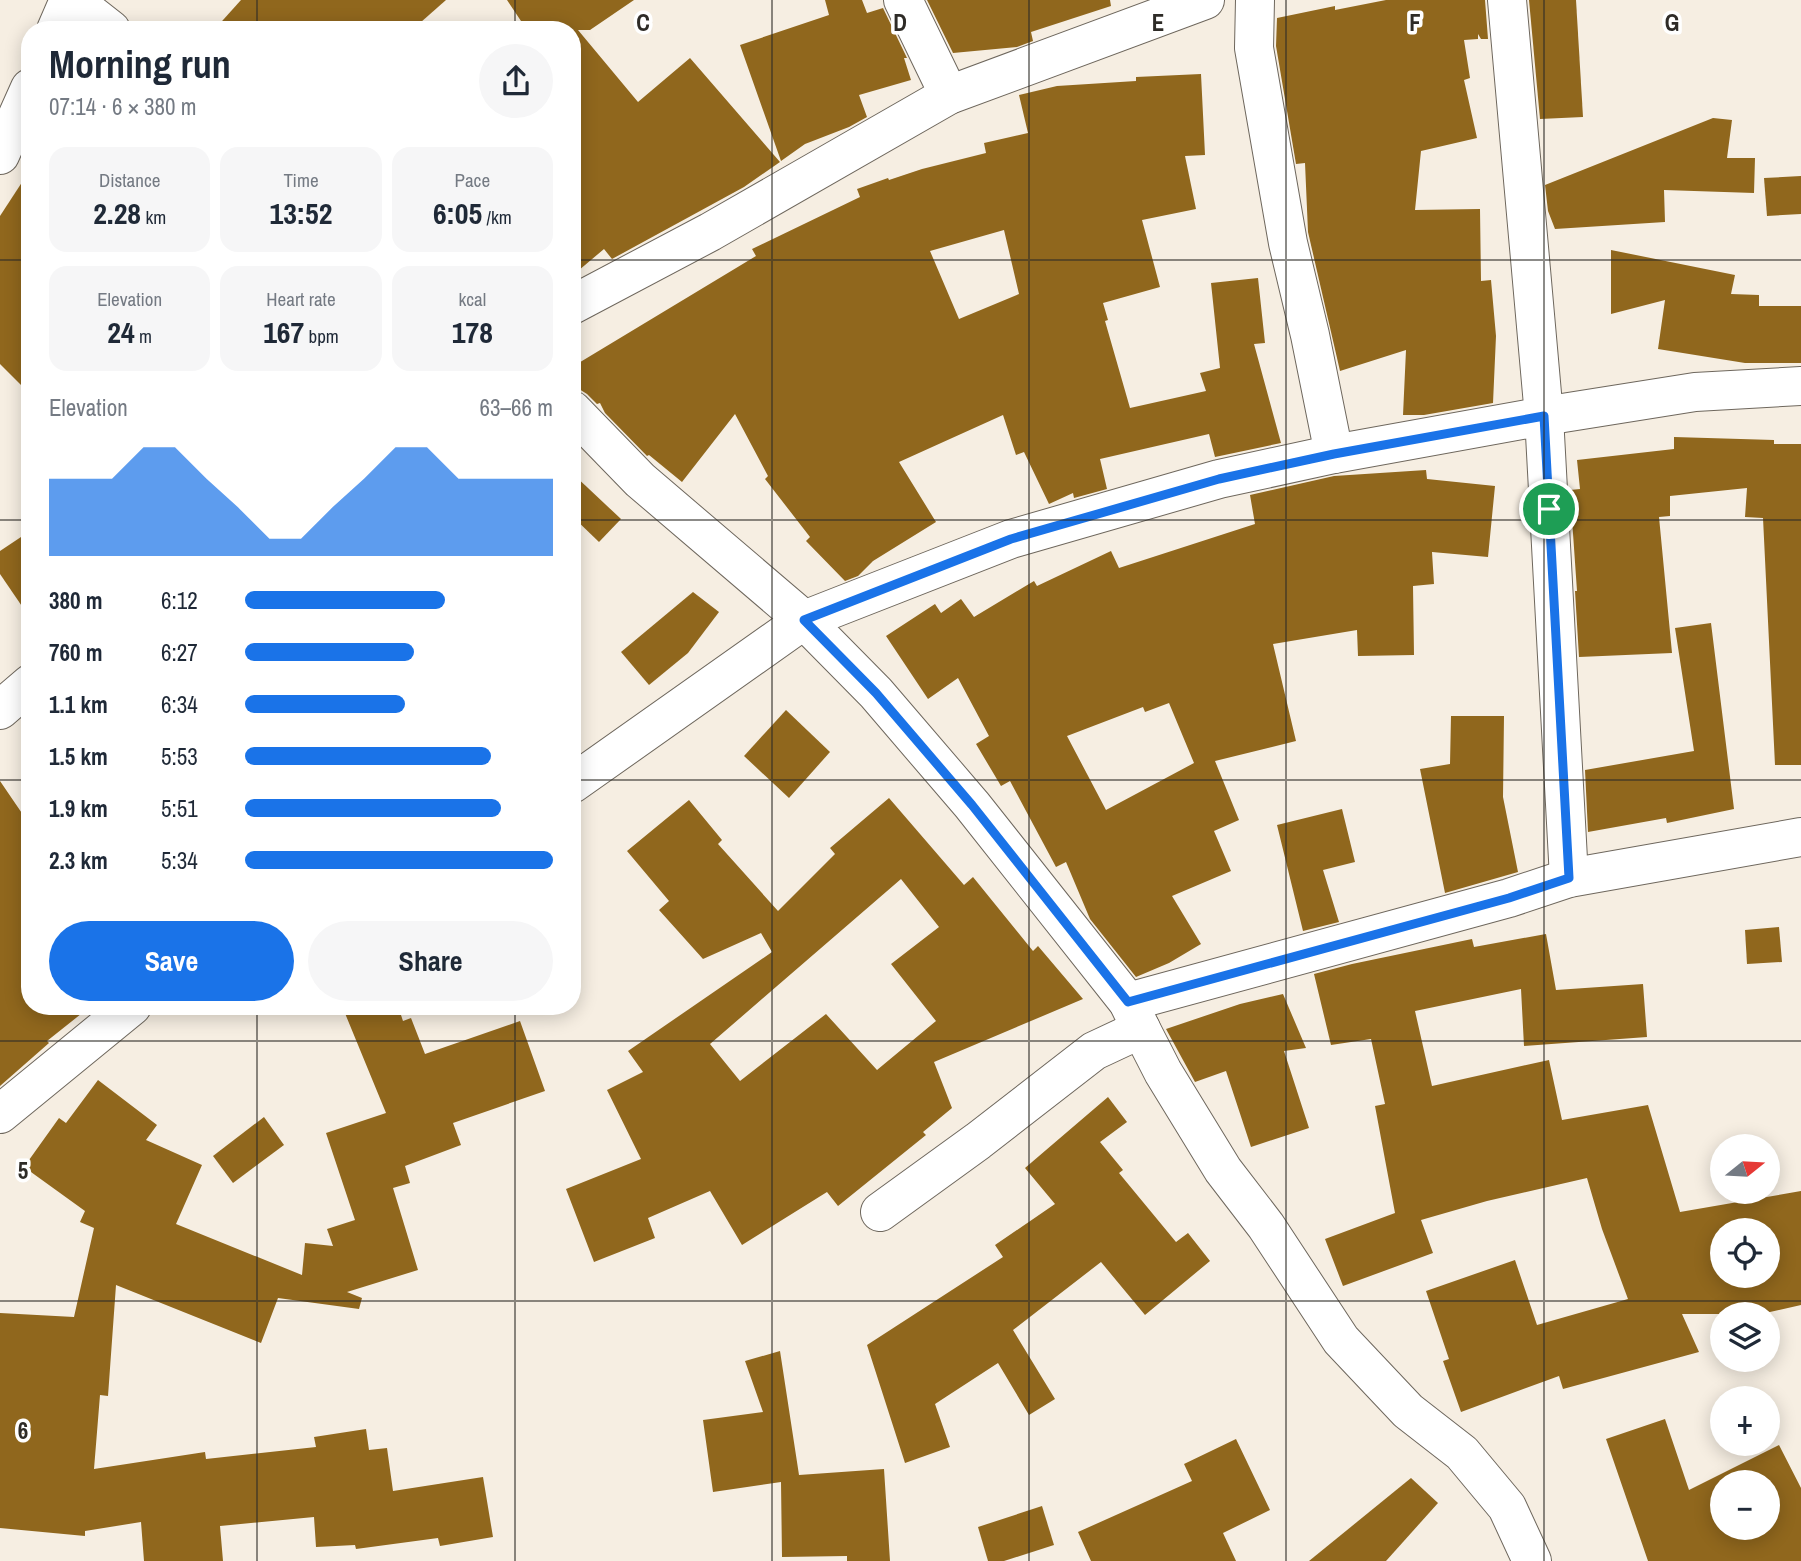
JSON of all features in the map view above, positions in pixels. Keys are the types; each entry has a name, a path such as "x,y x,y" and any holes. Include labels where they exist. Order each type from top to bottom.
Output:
{"street":[{"path":"60,21 71,0 99,21"},
{"path":"904,0 949,95"},
{"path":"581,300 710,233 949,95 1205,0"},
{"path":"1255,0 1254,48 1288,243 1334,454"},
{"path":"1507,0 1544,416 1569,878"},
{"path":"0,155 21,108"},
{"path":"581,778 804,620 1011,539 1219,479 1334,454 1544,416 1695,393 1801,386"},
{"path":"581,420 640,480 804,620 876,693 972,805 1135,1015 1163,1072 1223,1170 1266,1226 1341,1340 1408,1411 1462,1453 1507,1507 1532,1561"},
{"path":"0,710 21,692"},
{"path":"880,1212 978,1141 1094,1051 1135,1015 1569,878 1801,837"},
{"path":"0,1114 121,1015"}],"building":[{"path":"241,0 446,0 422,21 222,21"},
{"path":"507,0 634,0 590,30 581,30 581,21 521,21"},
{"path":"825,0 862,0 867,13 883,8 907,58 904,58 911,80 859,95 867,117 805,144 781,161 740,45 829,15"},
{"path":"927,0 1110,0 1111,6 1031,32 1033,41 1017,47 953,53"},
{"path":"1386,0 1485,0 1488,39 1481,39 1478,34 1478,39 1464,40 1470,78 1464,80 1477,138 1421,151 1415,210 1480,209 1481,281 1491,280 1496,336 1493,403 1424,415 1403,415 1406,350 1340,371 1308,232 1305,163 1296,164 1276,46 1277,18 1335,6 1335,10"},
{"path":"1529,0 1576,0 1583,117 1540,119"},
{"path":"581,34 638,102 690,58 780,162 744,187 612,259 604,249 581,268"},
{"path":"1201,74 1205,155 1185,156 1196,209 1142,220 1160,287 1103,303 1108,320 1105,321 1130,408 1206,391 1200,373 1220,368 1211,283 1258,278 1265,343 1254,344 1281,443 1215,457 1209,434 1100,459 1107,489 1074,498 1073,493 1049,504 1024,452 1016,455 1003,415 899,462 936,522 873,561 858,576 845,581 806,541 810,537 765,479 768,476 735,414 682,482 647,456 605,413 600,403 597,404 581,390 581,362 756,256 752,249 860,197 857,189 888,178 889,180 986,153 984,143 1028,133 1019,95 1057,86 1136,81 1136,77","holes":["1004,230 1019,294 959,319 930,251"]},
{"path":"1713,118 1732,120 1727,158 1755,158 1754,193 1664,190 1665,222 1555,229 1548,211 1545,185"},
{"path":"1801,176 1801,214 1767,216 1764,178"},
{"path":"21,184 21,385 0,364 0,216"},
{"path":"1611,250 1735,275 1731,294 1759,295 1759,306 1801,306 1801,363 1745,363 1658,349 1665,300 1611,314"},
{"path":"1674,437 1774,440 1774,444 1801,444 1801,765 1775,765 1763,518 1745,517 1747,488 1670,496 1670,516 1659,517 1672,653 1579,657 1570,490 1580,489 1577,460 1674,449"},
{"path":"1426,470 1427,479 1495,486 1488,557 1432,552 1434,584 1413,586 1414,655 1358,656 1357,630 1273,644 1296,741 1215,761 1239,820 1214,831 1231,871 1172,896 1201,944 1169,963 1136,977 1090,919 1066,862 1056,867 1010,781 1001,786 976,744 989,736 958,678 928,699 886,636 935,604 941,613 961,599 974,617 1034,581 1037,586 1111,551 1119,568 1255,524 1250,495 1334,476","holes":["1169,703 1194,763 1106,810 1067,736 1143,707 1145,712"]},
{"path":"581,481 621,519 599,542 581,525"},
{"path":"21,537 21,605 0,574 0,551"},
{"path":"693,592 719,612 688,653 649,685 621,652"},
{"path":"1711,623 1734,809 1667,823 1666,818 1588,832 1585,770 1694,751 1675,628"},
{"path":"786,710 830,752 789,798 744,756"},
{"path":"1451,716 1504,716 1503,797 1518,872 1445,893 1420,769 1450,764"},
{"path":"0,781 21,812 21,1015 80,1015 47,1041 49,1043 0,1086"},
{"path":"889,798 964,885 973,877 1033,951 1038,946 1083,999 934,1062 952,1108 923,1132 926,1135 838,1206 827,1192 742,1245 710,1191 648,1218 655,1238 594,1262 566,1189 641,1159 607,1090 643,1072 628,1051 772,952 761,933 703,959 659,910 669,901 627,851 689,800 722,840 718,844 778,911 835,854 830,848","holes":["901,879 939,927 891,964 936,1021 877,1070 826,1014 740,1081 710,1044"]},
{"path":"1342,809 1355,862 1323,870 1339,922 1303,931 1277,825"},
{"path":"1779,927 1782,962 1747,964 1745,930"},
{"path":"1546,934 1556,990 1643,984 1647,1037 1524,1046 1521,989 1415,1011 1432,1086 1549,1060 1562,1120 1648,1105 1680,1212 1726,1204 1780,1204 1780,1195 1801,1191 1801,1305 1780,1310 1780,1302 1710,1302 1710,1314 1682,1314 1699,1352 1563,1389 1559,1376 1461,1412 1443,1361 1449,1359 1426,1291 1515,1260 1537,1325 1628,1299 1602,1229 1587,1178 1487,1201 1421,1220 1433,1253 1343,1286 1325,1239 1395,1213 1375,1106 1385,1104 1371,1039 1331,1045 1314,974 1472,939 1474,947"},
{"path":"1283,994 1306,1048 1284,1051 1309,1128 1251,1147 1226,1071 1195,1082 1166,1029 1240,1004"},
{"path":"346,1015 401,1015 403,1021 411,1018 425,1054 520,1021 545,1091 453,1123 461,1145 405,1166 410,1183 393,1188 418,1270 347,1292 362,1298 359,1309 278,1298 261,1343 116,1285 108,1396 100,1395 94,1469 205,1452 206,1459 316,1447 314,1437 366,1429 369,1450 387,1448 393,1491 483,1477 493,1537 440,1546 438,1538 356,1549 355,1545 316,1547 314,1517 220,1526 223,1561 144,1561 141,1522 85,1531 85,1536 0,1528 0,1313 74,1317 94,1228 80,1222 85,1211 24,1167 59,1118 66,1123 98,1080 157,1125 146,1140 202,1165 176,1224 302,1275 305,1243 333,1246 327,1229 355,1220 326,1133 386,1113"},
{"path":"1108,1097 1127,1122 1100,1142 1123,1170 1119,1173 1176,1242 1188,1233 1210,1261 1145,1315 1101,1262 1013,1330 1055,1399 1029,1415 998,1363 935,1404 950,1447 905,1463 867,1345 1003,1257 995,1245 1055,1204 1025,1168"},
{"path":"264,1117 284,1145 233,1183 213,1156"},
{"path":"780,1351 799,1475 884,1469 890,1561 847,1561 847,1556 782,1557 781,1482 713,1492 703,1420 763,1412 745,1361"},
{"path":"1665,1419 1689,1490 1710,1480 1710,1540 1780,1540 1780,1470 1729,1470 1757,1456 1780,1456 1780,1447 1801,1488 1801,1561 1648,1561 1606,1439"},
{"path":"1236,1439 1270,1510 1223,1533 1236,1561 1091,1561 1078,1532 1192,1481 1184,1464"},
{"path":"1411,1478 1438,1503 1386,1561 1309,1561"},
{"path":"1042,1506 1054,1545 1004,1561 988,1561 978,1527"}],"route":[{"path":"1544,416 1549,509 1569,878 1509,898 1128,1002 972,805 876,693 804,620 1011,539 1219,479 1334,454 1544,416"}]}
